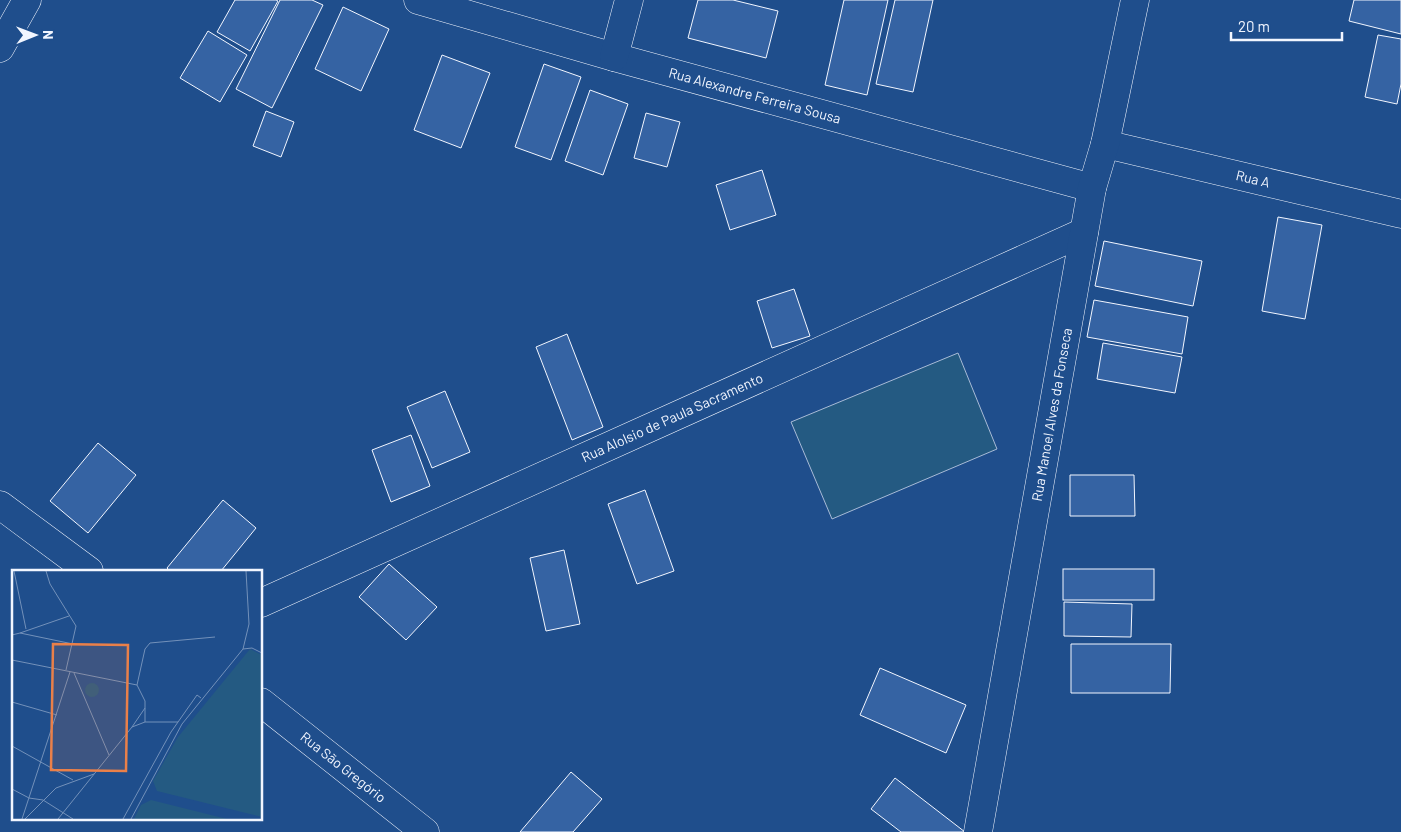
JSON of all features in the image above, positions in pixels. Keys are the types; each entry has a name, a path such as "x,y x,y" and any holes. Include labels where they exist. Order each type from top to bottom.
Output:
{"street":[{"path":"0,48 27,0"},
{"name":"Rua Alexandre Ferreira Sousa","path":"418,0 614,57 1092,188"},
{"path":"614,57 629,0"},
{"name":"Rua Manoel Alves da Fonseca","path":"978,832 1092,188 1106,144 1135,0"},
{"name":"Rua A","path":"1106,144 1401,214"},
{"name":"Rua Alolsio de Paula Sacramento","path":"262,603 1084,232"},
{"path":"0,505 88,570"},
{"name":"Rua São Gregório","path":"262,703 425,832"}],"shaded area":[{"path":"958,353 997,449 832,519 791,422"}],"building":[{"path":"235,0 278,1 250,51 217,32"},
{"path":"280,0 312,0 323,5 272,108 236,89"},
{"path":"698,0 733,0 778,11 766,58 688,38"},
{"path":"844,0 888,0 867,95 825,85"},
{"path":"895,0 933,0 913,92 876,84"},
{"path":"1354,0 1401,0 1401,34 1349,21"},
{"path":"343,7 389,29 361,91 315,69"},
{"path":"208,31 247,55 220,102 180,78"},
{"path":"1378,35 1401,39 1401,84 1397,104 1365,97"},
{"path":"442,55 490,73 461,148 414,130"},
{"path":"544,64 581,77 551,160 515,147"},
{"path":"590,90 628,104 603,175 565,161"},
{"path":"266,111 294,122 281,157 253,146"},
{"path":"646,113 680,122 667,167 634,158"},
{"path":"762,170 776,215 730,230 716,185"},
{"path":"1278,217 1322,225 1305,319 1262,311"},
{"path":"1104,241 1202,261 1193,306 1095,286"},
{"path":"794,289 810,336 772,348 757,301"},
{"path":"1094,300 1188,317 1182,354 1087,337"},
{"path":"567,334 603,427 572,440 536,347"},
{"path":"1103,343 1182,357 1175,393 1097,379"},
{"path":"445,391 470,452 432,468 407,407"},
{"path":"411,435 430,486 391,502 372,450"},
{"path":"98,443 136,475 88,533 50,501"},
{"path":"1070,475 1134,475 1135,516 1070,516"},
{"path":"645,490 674,571 637,584 608,504"},
{"path":"223,500 256,528 222,570 169,570 167,568"},
{"path":"564,550 580,624 546,631 530,558"},
{"path":"389,564 437,607 406,640 359,597"},
{"path":"1063,569 1154,569 1154,600 1063,600"},
{"path":"1064,602 1132,604 1131,637 1064,636"},
{"path":"1071,644 1171,644 1170,693 1071,693"},
{"path":"880,668 966,705 946,753 860,715"},
{"path":"571,772 602,799 573,832 520,832"},
{"path":"895,778 965,832 901,832 871,809"}]}
